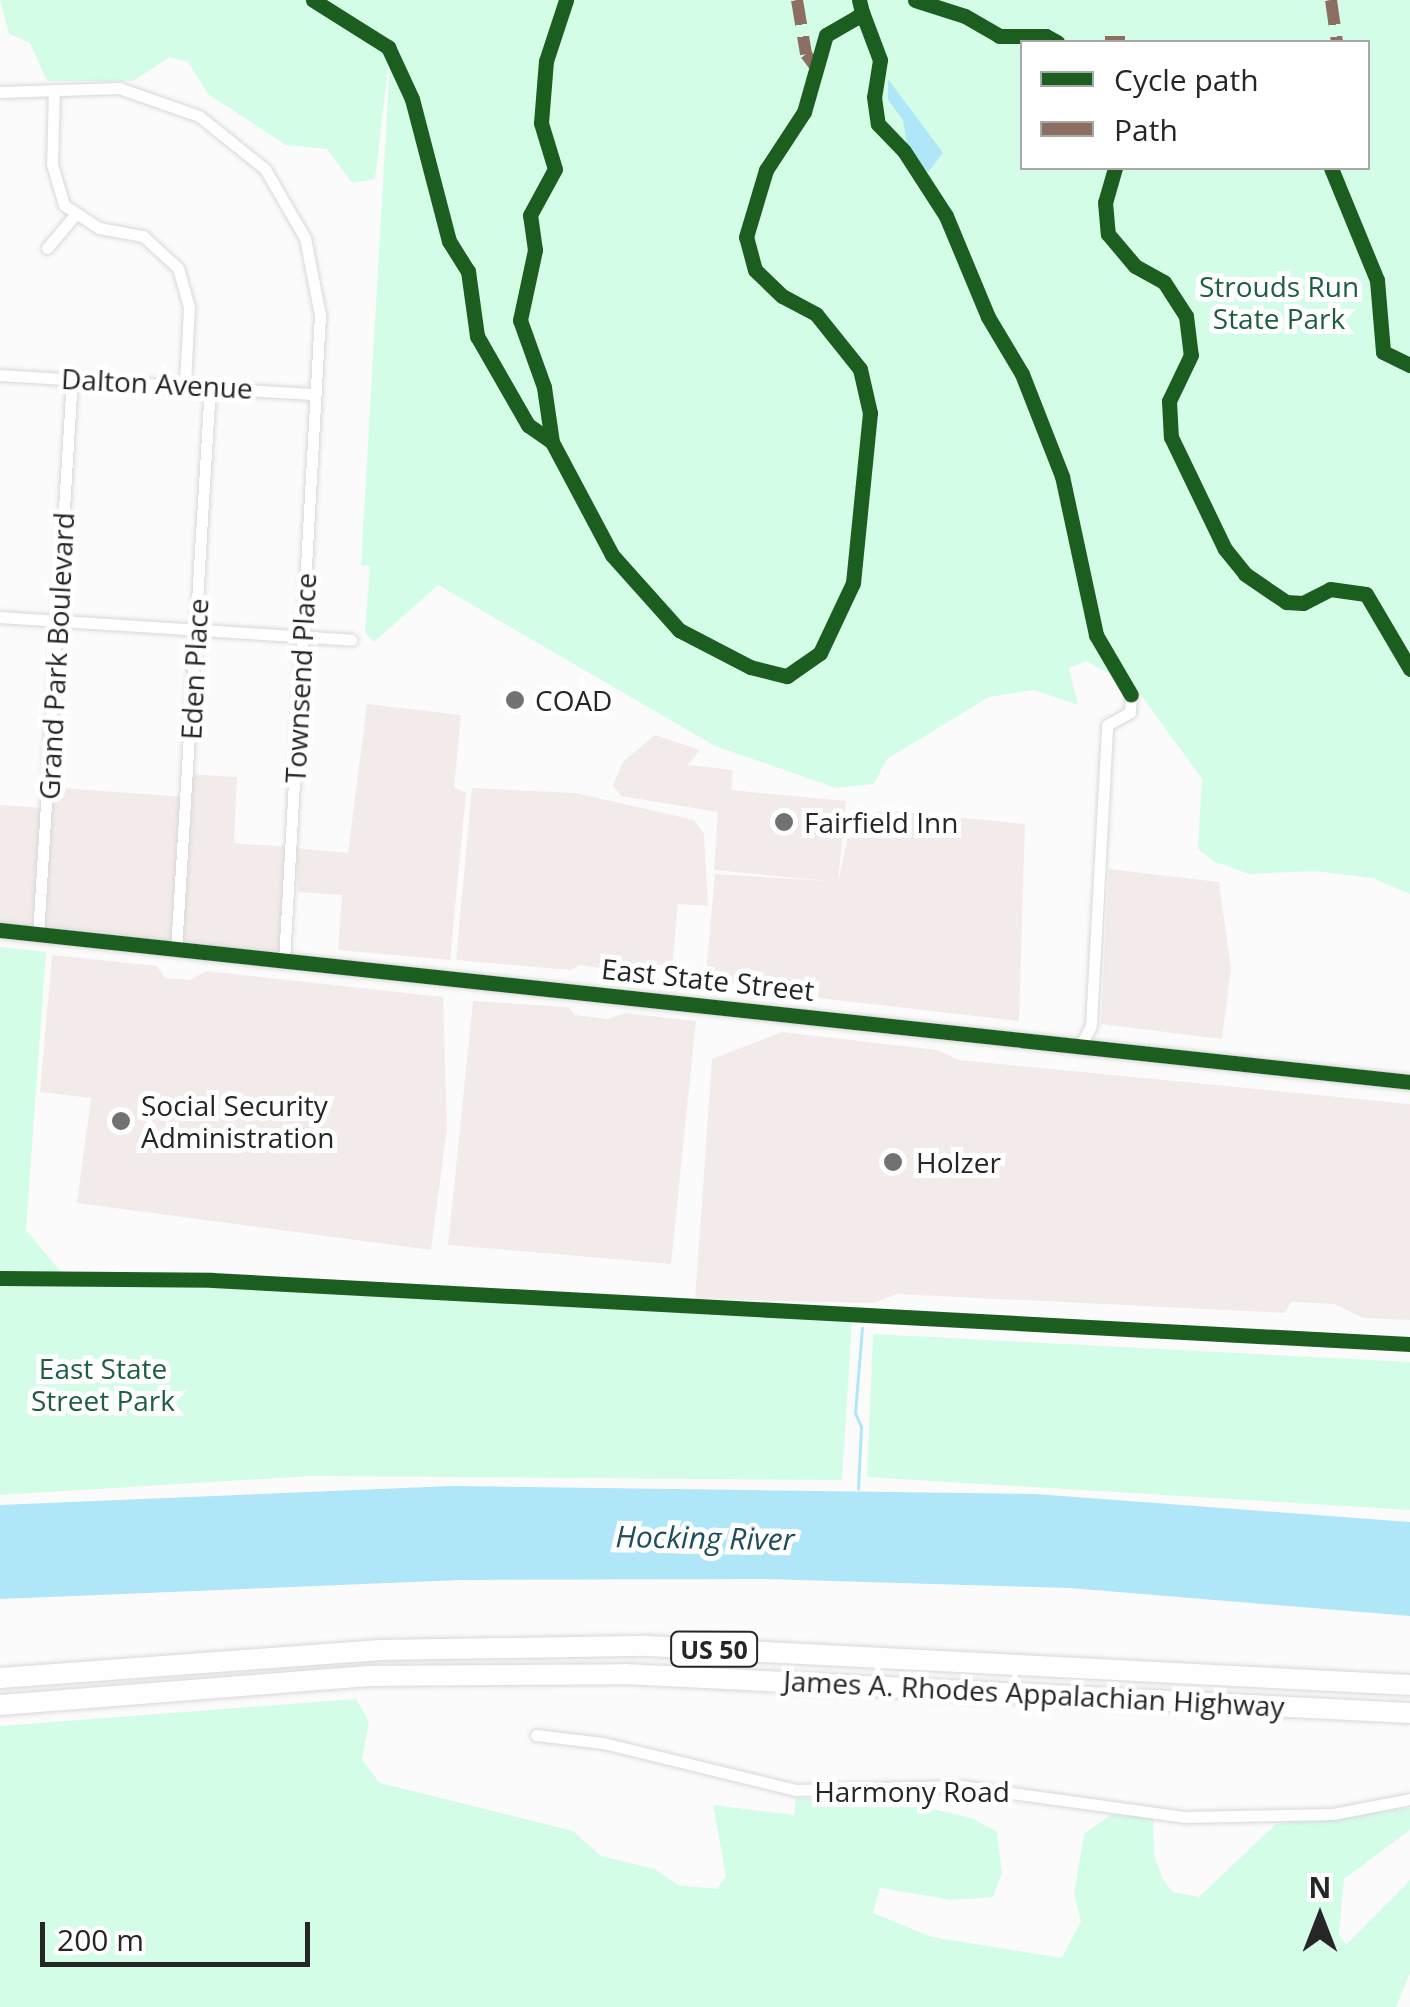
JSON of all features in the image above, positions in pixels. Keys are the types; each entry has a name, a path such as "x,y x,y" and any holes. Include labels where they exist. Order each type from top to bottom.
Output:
{"highway":[{"name":"James A. Rhodes Appalachian Highway","path":"0,1678 411,1648 647,1646 1410,1685"},
{"name":"James A. Rhodes Appalachian Highway","path":"0,1705 352,1677 625,1674 1410,1713"}],"main road":[{"name":"East State Street","path":"0,930 1410,1082"}],"street":[{"name":"Townsend Place","path":"0,92 117,88 159,99 218,126 265,170 288,203 314,268 320,315 284,961"},
{"path":"54,90 55,187 74,216 143,236 178,268 189,307 185,384"},
{"path":"47,248 74,216"},
{"name":"Dalton Avenue","path":"0,375 314,394"},
{"name":"Grand Park Boulevard","path":"38,934 72,378"},
{"name":"Eden Place","path":"176,951 210,386"},
{"path":"0,617 350,640"},
{"path":"1082,1045 1091,1026 1108,725 1130,712 1131,695"},
{"name":"Harmony Road","path":"536,1735 618,1746 796,1790 960,1786 1184,1816 1332,1814 1410,1799"}],"shaded area":[{"path":"367,704 461,715 454,787 466,793 450,960 338,950 342,895 298,892 296,848 348,853"},
{"path":"655,735 700,750 688,765 733,770 731,790 846,801 838,883 851,823 883,810 1025,824 1019,1021 705,985 715,874 828,881 714,870 718,812 621,796 613,785 623,762"},
{"path":"188,774 237,777 234,843 288,847 284,961 0,930 0,805 46,808 48,787 186,797"},
{"path":"472,788 576,793 694,820 704,834 708,906 678,904 671,979 580,965 570,970 456,960"},
{"path":"1109,869 1219,882 1231,969 1222,1039 1101,1024"},
{"path":"52,955 157,966 165,978 189,980 207,971 443,997 447,1129 431,1250 77,1203 91,1098 40,1092"},
{"path":"473,1001 568,1007 575,1015 608,1019 625,1013 696,1021 671,1264 448,1245"},
{"path":"782,1032 937,1050 959,1060 1410,1104 1410,1320 1363,1318 1335,1304 1291,1302 1285,1313 897,1294 874,1303 695,1299 712,1059"}],"green space":[{"name":"Strouds Run State Park","path":"0,0 1410,0 1410,894 1372,878 1314,871 1249,874 1213,861 1198,849 1202,779 1136,688 1086,661 1069,668 1078,705 1034,690 989,697 887,759 874,784 836,788 715,746 438,585 374,642 365,632 370,566 361,565 391,43 375,179 352,183 327,149 286,145 208,94 188,62 170,57 133,81 47,81 30,43 9,34"},
{"name":"East State Street Park","path":"0,947 46,952 26,1230 68,1280 852,1321 842,1480 310,1476 0,1495"},
{"path":"873,1334 1410,1362 1410,1510 867,1477"},
{"path":"356,1699 369,1722 362,1760 380,1783 573,1831 601,1856 655,1869 678,1885 717,1889 726,1876 713,1805 794,1815 796,1798 919,1806 972,1818 997,1832 1002,1873 993,1897 952,1900 880,1888 873,1913 932,1937 1062,1958 1081,1921 1074,1894 1084,1834 1111,1815 1153,1814 1154,1856 1164,1881 1173,1892 1199,1897 1276,1824 1410,1808 1410,1830 1344,1879 1339,1934 1346,1945 1410,1880 1410,1973 1396,2007 0,2007 0,1726"}],"water":[{"path":"888,79 943,153 928,172 908,152 903,120 888,100"},
{"name":"Hocking River","path":"452,1486 1035,1494 1410,1522 1410,1616 1070,1588 765,1579 461,1580 0,1599 0,1505"}],"waterway":[{"path":"858,1489 861,1427 855,1413 862,1328"}],"marked path":[{"path":"797,0 806,54 814,65"},
{"path":"1331,0 1337,40"}],"cycle path":[{"path":"313,0 388,47 412,99 449,241 468,271 477,336 528,425 552,442 612,555 679,630 750,667 787,676 820,653 853,583 870,413 860,369 816,314 782,296 755,270 746,237 766,170 804,112 826,35 862,12 859,0"},
{"path":"552,442 544,387 520,320 535,250 530,215 555,169 541,123 546,61 566,0"},
{"path":"915,0 965,16 999,36 1046,36 1053,40"},
{"path":"862,12 880,60 874,97 878,124 904,151 946,216 988,317 1022,374 1062,476 1096,635 1131,695"},
{"path":"1114,170 1105,202 1108,234 1135,266 1164,282 1186,316 1191,355 1169,401 1171,437 1225,549 1245,574 1286,602 1303,603 1330,589 1366,594 1410,669"},
{"path":"1332,170 1377,280 1383,352 1410,365"},
{"path":"0,930 1410,1082"},
{"path":"0,1278 212,1280 1410,1344"}],"place":[{"name":"COAD","path":"515,700"},
{"name":"Fairfield Inn","path":"784,822"},
{"name":"Social Security Administration","path":"121,1121"},
{"name":"Holzer","path":"893,1162"}]}
